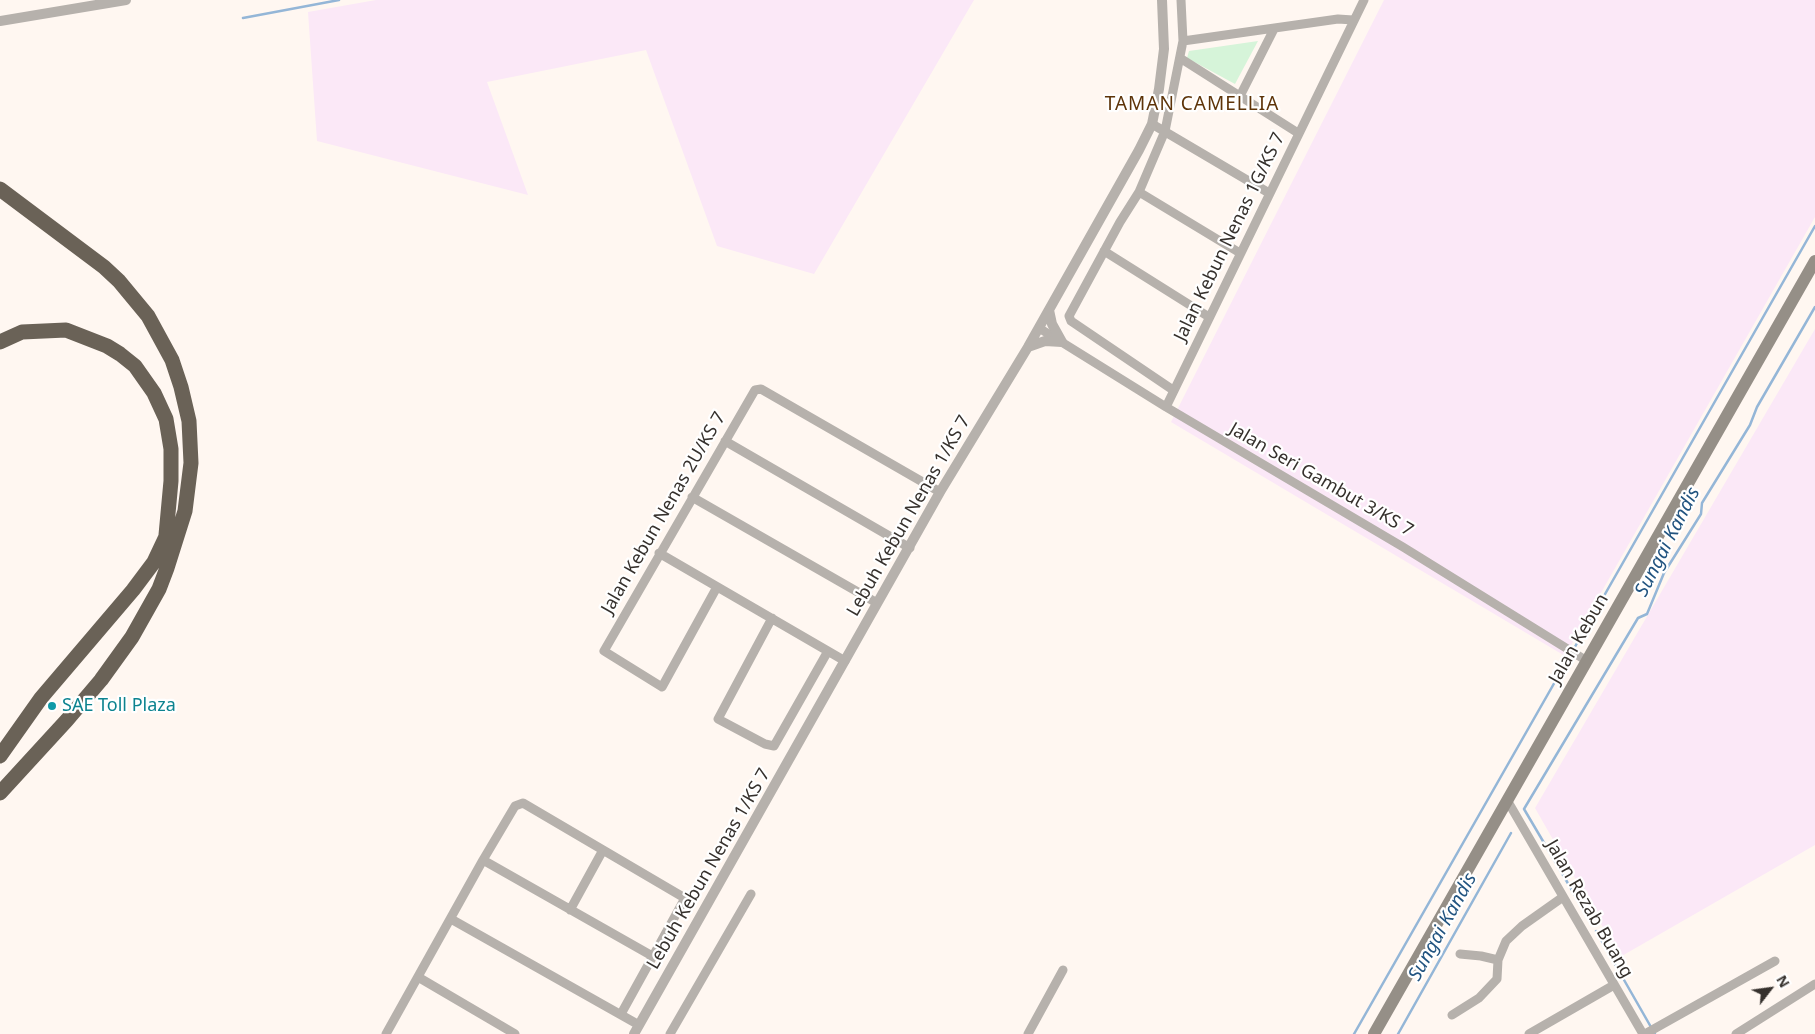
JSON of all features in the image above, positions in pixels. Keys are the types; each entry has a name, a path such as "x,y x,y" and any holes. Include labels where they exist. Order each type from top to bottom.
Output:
{"highway":[{"path":"0,189 104,267 135,300 152,324 172,360 189,421 190,463 188,492 168,568 159,589 132,637 78,706 0,793"},
{"path":"0,342 22,332 66,330 120,354 146,380 166,418 171,449 170,500 165,542"},
{"path":"0,756 41,698 133,590 154,562 165,542 174,517 181,486 182,467 179,424"}],"main road":[{"name":"Jalan Kebun","path":"1374,1034 1508,800 1577,655 1815,262"}],"street":[{"path":"0,20 124,0"},
{"name":"Lebuh Kebun Nenas 1/KS 7","path":"636,1029 940,492 1039,328 1123,180 1152,124 1164,49 1162,0"},
{"path":"1173,390 1071,322 1069,316 1139,192 1165,131 1183,40 1182,0"},
{"name":"Jalan Kebun Nenas 1G/KS 7","path":"1166,407 1298,132 1364,0"},
{"path":"1183,40 1338,19 1353,20"},
{"path":"1240,96 1274,28"},
{"path":"1180,58 1298,132"},
{"path":"1152,124 1269,193"},
{"path":"1139,192 1240,254"},
{"path":"1104,251 1209,317"},
{"path":"1049,310 1052,324 1062,342"},
{"name":"Jalan Seri Gambut 3/KS 7","path":"1039,328 1166,407 1361,521 1577,655"},
{"path":"1028,347 1045,341 1062,342"},
{"name":"Jalan Kebun Nenas 2U/KS 7","path":"717,587 662,687 607,655 604,649 755,390 758,389 940,492"},
{"path":"725,441 910,548"},
{"path":"692,497 877,603"},
{"path":"660,553 845,661"},
{"path":"772,618 718,719 766,744 771,746 775,744 828,651"},
{"name":"Jalan Rezab Buang","path":"1508,800 1614,985 1648,1032"},
{"path":"386,1034 483,860 515,806 522,803 682,896 684,900 621,1014"},
{"path":"570,910 603,850"},
{"path":"483,860 654,957"},
{"path":"670,1034 751,894"},
{"path":"1452,1015 1480,998 1496,979 1498,960 1506,941 1522,926 1563,897"},
{"path":"451,919 621,1014 636,1029"},
{"path":"1460,954 1498,960"},
{"path":"1648,1032 1741,982 1775,961"},
{"path":"1028,1034 1063,970"},
{"path":"418,977 515,1034"},
{"path":"1736,1034 1815,984"},
{"path":"1529,1034 1614,985"}],"shaded area":[{"path":"376,0 974,0 814,274 717,246 646,50 487,82 528,195 317,141 308,12"},
{"path":"1384,0 1815,0 1815,217 1565,656 1171,422"},
{"path":"1815,329 1815,845 1620,957 1535,808"}],"green space":[{"path":"1258,41 1235,84 1187,58 1189,51"}],"waterway":[{"path":"243,18 339,0"},
{"path":"1354,1034 1815,226"},
{"name":"Sungai Kandis","path":"1589,919 1524,809 1638,618 1647,614 1664,573 1701,514 1702,503 1750,425 1757,407 1815,307"},
{"name":"Sungai Kandis","path":"1398,1034 1511,833"},
{"path":"1596,931 1655,1034"}],"place":[{"name":"SAE Toll Plaza","path":"52,706"}],"district":[{"name":"TAMAN CAMELLIA","path":"1192,105"}]}
